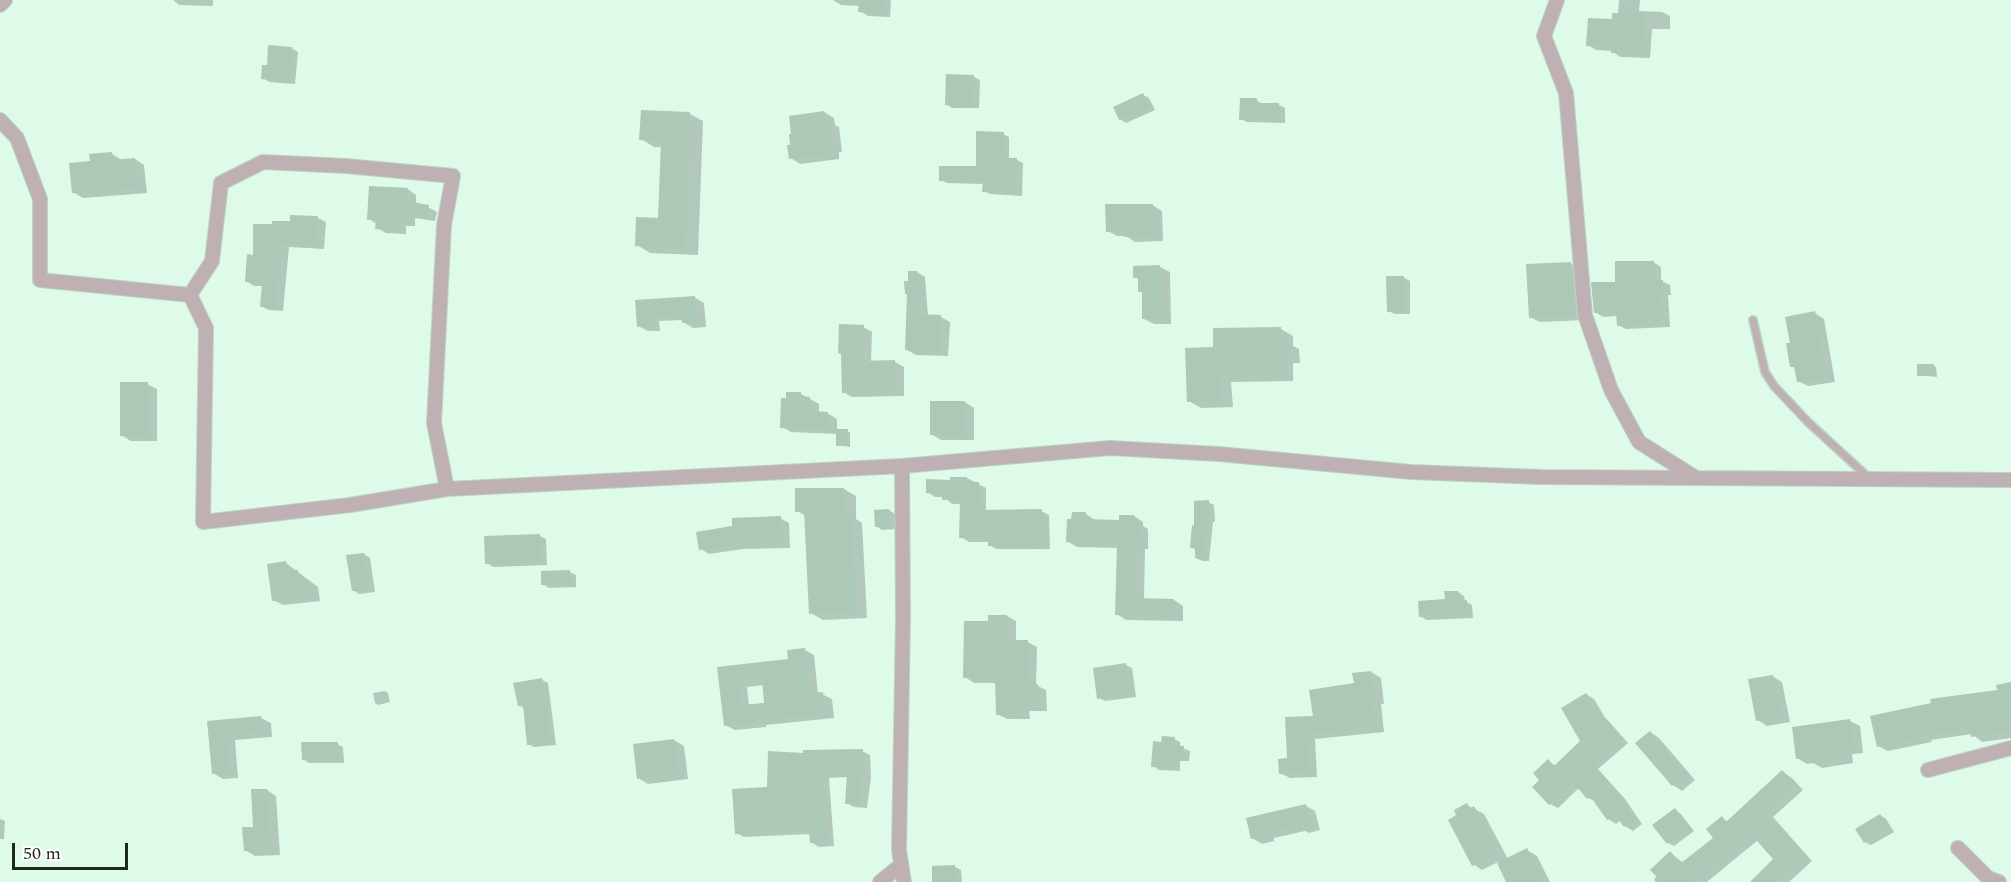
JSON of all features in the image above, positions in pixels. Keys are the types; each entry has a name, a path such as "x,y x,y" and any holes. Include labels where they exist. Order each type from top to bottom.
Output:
{"street":[{"path":"0,6 5,0"},
{"path":"1557,0 1544,36 1566,93 1585,315 1611,390 1639,442 1696,478"},
{"path":"0,120 17,138 40,199 40,280 190,295"},
{"path":"190,295 212,261 221,183 263,162 346,166 453,176 444,225 434,423 447,489"},
{"path":"190,295 206,328 203,522 350,504 447,489 902,466 1110,448 1219,454 1412,472 1539,477 2011,480"},
{"path":"902,466 903,618 898,850 904,882"},
{"path":"1928,770 2011,748"},
{"path":"1958,848 1988,878 1999,882"},
{"path":"880,882 901,865"}],"lane":[{"path":"1753,320 1765,372 1774,386 1808,422 1869,478"}],"building":[{"path":"859,0 883,0 882,14 858,12"},
{"path":"1612,13 1644,14 1642,54 1611,53 1611,47 1586,46 1588,18 1612,19"},
{"path":"268,45 292,47 289,81 261,79 262,65 267,65"},
{"path":"946,74 974,75 973,106 945,105"},
{"path":"1143,93 1149,107 1119,120 1113,107"},
{"path":"1240,98 1257,98 1256,103 1279,103 1279,120 1239,120"},
{"path":"641,110 690,112 685,248 635,246 636,217 658,218 661,141 639,140"},
{"path":"824,111 826,121 830,120 833,147 830,148 830,154 789,159 787,145 790,145 789,134 791,134 789,116"},
{"path":"976,131 1004,132 1003,158 1017,158 1016,193 982,192 983,181 939,181 939,166 976,166"},
{"path":"112,152 113,160 135,158 137,188 72,193 69,163 90,161 89,154"},
{"path":"369,186 408,188 407,201 429,205 427,217 407,214 406,222 398,221 397,230 375,229 376,220 367,220"},
{"path":"1105,204 1153,204 1153,236 1124,237 1124,231 1106,232"},
{"path":"290,215 318,216 317,245 281,244 275,308 260,307 262,283 245,282 247,254 253,255 253,224 290,221"},
{"path":"1615,261 1654,261 1654,280 1663,280 1664,291 1661,292 1663,323 1617,326 1616,313 1594,313 1591,282 1615,282"},
{"path":"1571,262 1576,315 1529,318 1526,264"},
{"path":"1160,265 1162,319 1142,319 1142,292 1138,292 1138,278 1133,278 1133,266"},
{"path":"908,271 917,271 920,314 941,315 940,352 905,350 907,294 905,294 904,281 908,281"},
{"path":"1386,276 1404,276 1405,311 1387,312"},
{"path":"695,296 697,322 682,323 681,314 650,317 650,326 637,327 635,300"},
{"path":"1815,311 1826,377 1797,382 1794,367 1790,367 1786,343 1790,343 1785,317"},
{"path":"839,324 864,325 862,361 895,360 896,392 842,393 841,354 838,353"},
{"path":"1281,327 1281,341 1288,341 1288,357 1281,357 1282,375 1219,376 1221,401 1187,402 1185,348 1213,347 1213,328"},
{"path":"1917,364 1934,364 1934,376 1917,376"},
{"path":"120,382 148,382 148,436 120,436"},
{"path":"786,392 801,392 801,396 810,397 810,411 828,412 827,429 780,428 781,398 786,398"},
{"path":"930,401 965,401 965,435 930,435"},
{"path":"836,429 848,429 848,446 836,446"},
{"path":"950,477 967,477 967,482 979,482 979,510 1042,509 1042,545 988,546 988,539 959,538 960,500 942,500 942,494 926,493 926,479 950,480"},
{"path":"795,488 844,488 844,514 850,514 856,611 809,614 804,511 795,512"},
{"path":"1209,500 1209,519 1207,519 1203,559 1195,558 1195,548 1190,548 1192,525 1194,526 1194,501"},
{"path":"889,509 890,526 875,527 874,510"},
{"path":"1072,512 1086,512 1086,519 1119,520 1119,515 1134,515 1134,521 1139,522 1138,545 1136,544 1135,598 1174,599 1174,617 1115,615 1117,544 1066,542 1067,519 1071,519"},
{"path":"781,516 782,544 733,545 699,550 696,532 732,526 732,518"},
{"path":"540,534 541,562 485,564 484,536"},
{"path":"364,553 369,589 352,591 346,555"},
{"path":"286,561 288,571 298,570 299,581 309,580 311,596 272,601 267,564"},
{"path":"570,570 571,585 541,585 541,571"},
{"path":"1444,591 1458,591 1459,600 1467,600 1467,615 1419,617 1418,601 1445,599"},
{"path":"988,615 1007,615 1008,640 1028,640 1027,684 1038,684 1038,706 1021,707 1021,714 996,715 995,678 963,678 964,621 988,621"},
{"path":"805,648 810,693 823,692 825,713 724,726 717,667 788,659 787,650","holes":["762,679 764,703 740,705 738,682"]},
{"path":"1126,663 1130,694 1097,699 1093,668"},
{"path":"1371,671 1375,699 1372,699 1375,727 1306,734 1308,772 1279,774 1278,759 1287,758 1285,717 1313,716 1309,690 1354,683 1352,673"},
{"path":"1773,675 1781,717 1756,721 1748,679"},
{"path":"542,678 550,742 527,745 523,705 518,706 513,683"},
{"path":"2011,682 2011,730 1971,737 1970,728 1922,735 1923,737 1877,747 1870,716 1931,703 1930,699 1997,690 1996,685"},
{"path":"1586,693 1621,738 1592,764 1636,819 1624,827 1615,815 1607,820 1590,796 1587,799 1573,782 1549,805 1532,787 1539,780 1533,773 1548,759 1554,766 1580,741 1561,708"},
{"path":"261,716 263,732 226,735 229,773 212,774 207,721"},
{"path":"1850,719 1854,748 1843,749 1844,758 1811,763 1810,757 1796,759 1792,727"},
{"path":"1650,731 1686,774 1672,786 1635,743"},
{"path":"1162,736 1175,737 1174,745 1184,746 1183,759 1175,758 1174,768 1151,767 1153,741 1161,742"},
{"path":"674,739 679,774 637,779 633,744"},
{"path":"301,742 338,742 338,760 302,760"},
{"path":"863,749 860,804 845,804 847,773 822,774 827,842 810,843 809,830 735,834 732,789 767,787 768,751 803,753 803,750"},
{"path":"1782,770 1795,783 1764,811 1804,855 1774,882 1750,882 1773,859 1750,833 1692,882 1662,882 1650,870 1670,851 1681,863 1713,838 1706,829 1722,816 1726,822"},
{"path":"251,789 267,789 271,850 244,851 242,827 253,827"},
{"path":"1467,803 1470,809 1474,806 1498,852 1472,866 1448,820 1456,815 1454,810"},
{"path":"1306,804 1311,825 1298,828 1297,825 1251,839 1246,818"},
{"path":"1675,808 1689,827 1667,844 1652,825"},
{"path":"1880,814 1888,828 1864,843 1855,829"},
{"path":"1527,848 1544,882 1506,882 1497,863"},
{"path":"955,865 956,882 932,882 932,866"}]}
